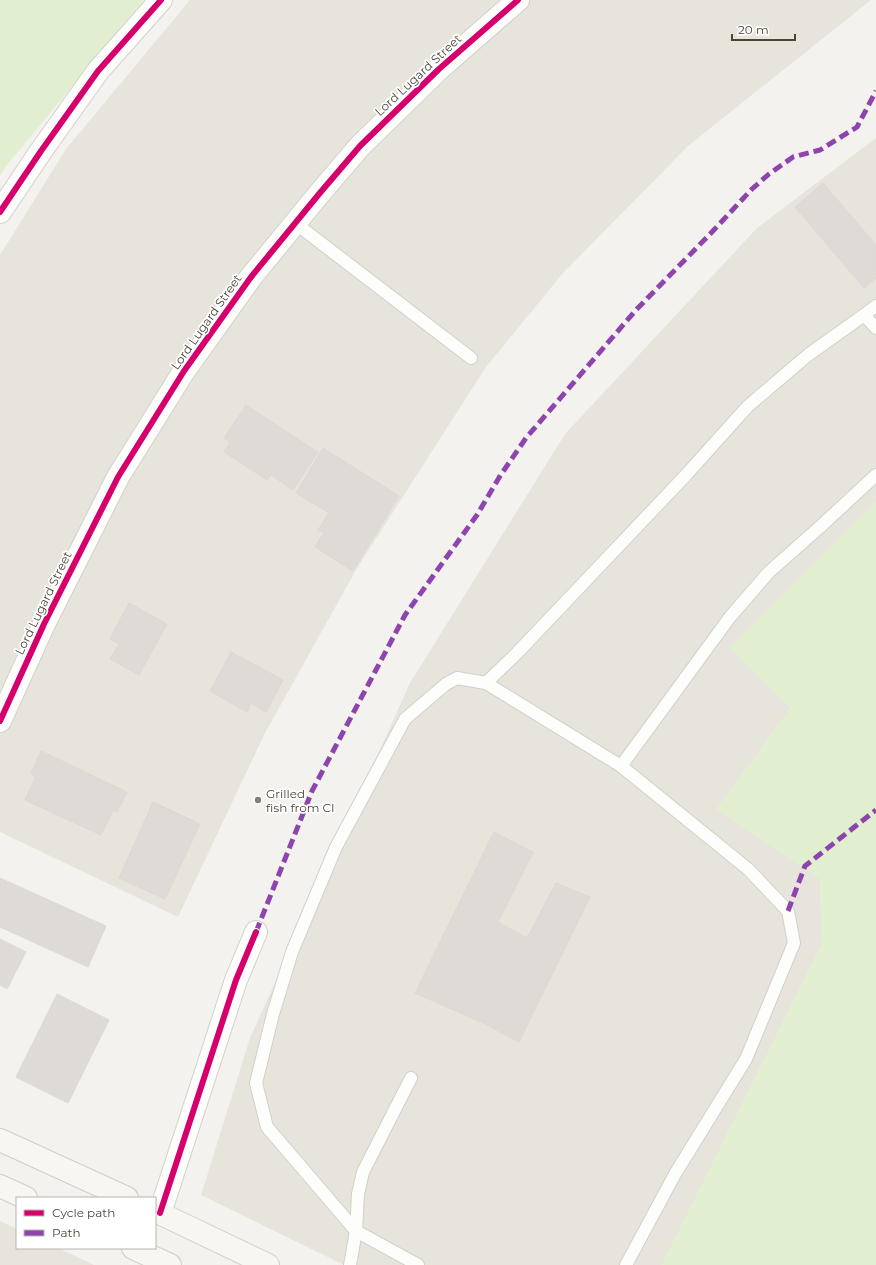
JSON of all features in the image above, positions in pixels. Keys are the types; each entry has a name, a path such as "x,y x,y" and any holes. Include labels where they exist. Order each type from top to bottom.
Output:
{"street":[{"path":"0,212 98,71 161,0"},
{"name":"Lord Lugard Street","path":"0,721 44,624 118,477 184,372 252,277 360,146 439,69 518,0"},
{"path":"256,932 236,980 157,1212 268,1265"},
{"path":"0,1140 125,1197"},
{"path":"0,1186 24,1197"},
{"path":"135,1249 170,1265"}],"lane":[{"path":"295,223 471,358"},
{"path":"486,683 517,653 686,476 748,406 808,355 876,306"},
{"path":"864,314 876,328"},
{"path":"621,766 730,617 769,572 876,475"},
{"path":"418,1265 356,1231 267,1127 256,1083 273,1014 292,952 336,847 405,719 446,684 457,678 486,683 621,766 748,869 788,910 794,943 746,1059 675,1174 626,1265"},
{"path":"350,1265 356,1231 358,1194 363,1172 411,1078"}],"shaded area":[{"path":"190,0 871,0 688,146 563,273 486,367 356,570 265,733 178,917 0,832 0,255 66,149"},
{"path":"876,138 876,502 730,648 791,708 717,809 820,879 822,944 662,1265 344,1265 201,1195 250,1038 410,683 565,434 757,228"},
{"path":"0,1221 16,1229 16,1249 60,1249 94,1265 0,1265"}],"green space":[{"path":"0,0 144,0 6,166 0,176"},
{"path":"876,502 876,1265 662,1265 822,944 820,879 717,809 791,708 730,648"}],"building":[{"path":"823,183 876,245 876,278 864,288 795,207"},
{"path":"246,405 318,452 293,490 271,475 267,480 224,452 230,442 224,438"},
{"path":"323,448 399,496 353,571 315,547 324,533 318,530 329,513 296,493"},
{"path":"129,603 167,624 139,675 110,659 119,644 110,639"},
{"path":"231,652 283,680 266,712 251,703 247,712 210,691"},
{"path":"41,751 127,792 117,812 113,810 101,835 25,800 35,778 31,773"},
{"path":"153,802 200,824 165,899 119,878"},
{"path":"494,832 533,852 498,922 527,938 556,883 590,897 519,1042 483,1023 415,993"},
{"path":"0,878 106,926 88,967 0,927"},
{"path":"0,939 26,952 7,989 0,985"},
{"path":"57,994 109,1020 68,1103 16,1077"}],"marked path":[{"path":"256,932 312,791 405,615 477,515 500,476 526,438 636,310 752,189 769,174 793,157 820,150 857,127 876,91"},
{"path":"788,911 805,866 876,810"}],"cycle path":[{"path":"0,212 98,71 161,0"},
{"path":"0,721 44,624 118,477 184,371 251,277 360,146 439,69 518,0"},
{"path":"160,1213 236,980 256,932"}],"place":[{"name":"Grilled fish from CI","path":"258,800"}]}
